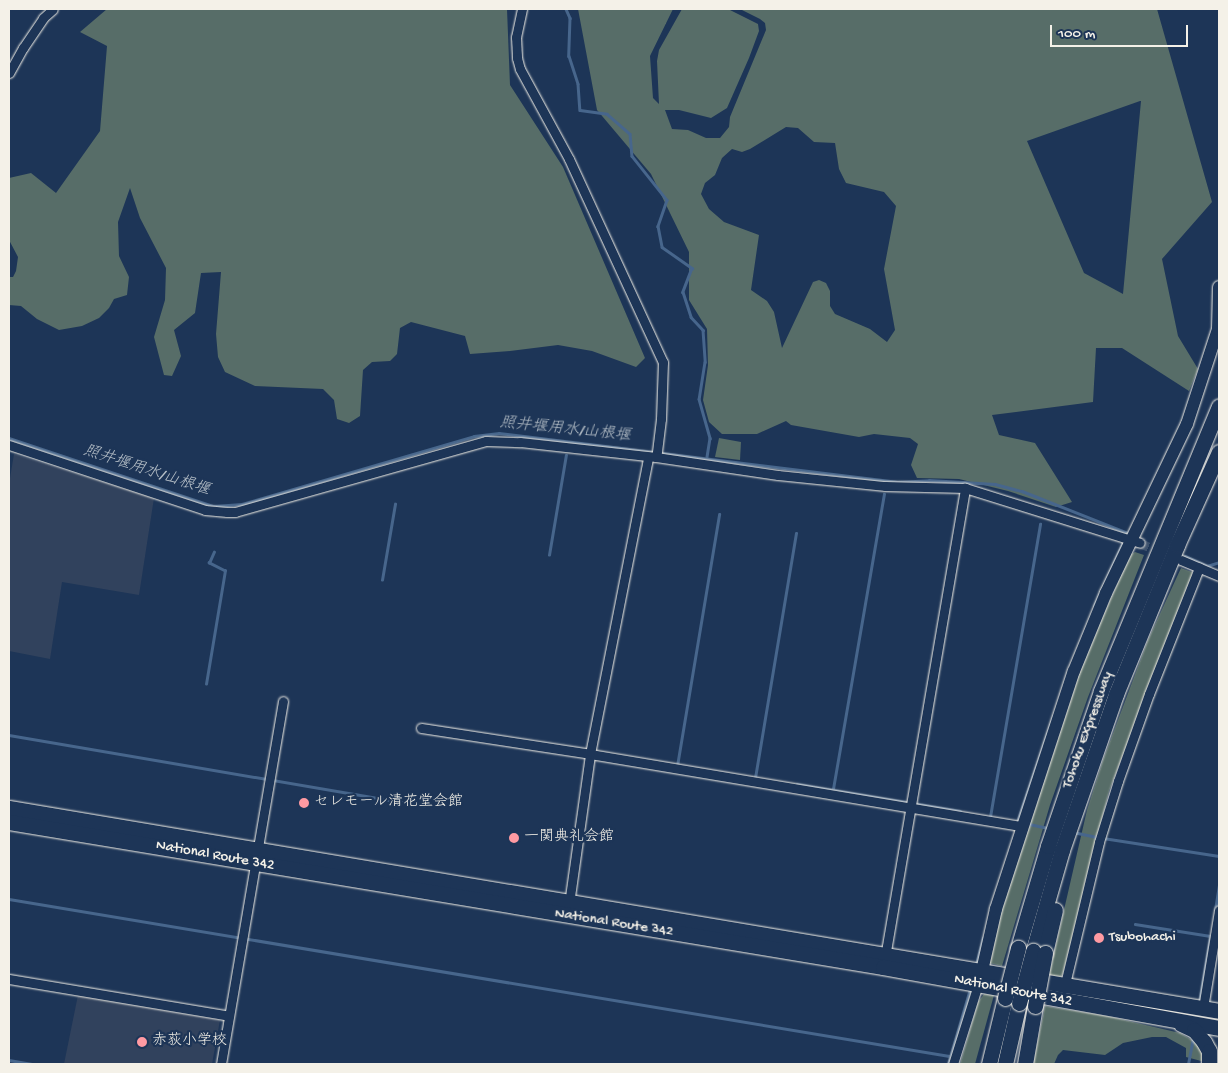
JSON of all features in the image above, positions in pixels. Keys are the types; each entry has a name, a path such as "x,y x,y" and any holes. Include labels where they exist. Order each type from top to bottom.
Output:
{"highway":[{"name":"Tohoku Expressway","path":"1032,951 1067,785 1101,691 1219,406"},
{"name":"Tohoku Expressway","path":"989,1064 1032,951 1062,850 1089,772 1143,628 1219,452"},
{"name":"National Route 342","path":"9,808 256,857"},
{"name":"National Route 342","path":"9,822 256,857 884,961 980,978 1061,1000 1219,1028"},
{"path":"1025,1064 1035,1006 1032,951"},
{"name":"National Route 342","path":"980,978 1065,985 1219,1011"},
{"name":"Tohoku Expressway","path":"1005,1064 1012,1001"},
{"path":"1153,1016 1194,1030 1209,1051 1209,1064"}],"street":[{"path":"9,73 43,18 53,9"},
{"path":"522,9 516,37 516,58 520,70 569,159 663,362 661,419 590,754 569,909"},
{"path":"953,1064 980,978 996,909 1074,671 1106,594 1137,542 1187,424 1218,329 1219,287"},
{"path":"9,445 205,510 227,512 235,512 486,441 520,442 652,457 778,475 885,486 965,488 1137,542"},
{"path":"884,961 912,808 965,488"},
{"path":"1181,560 1219,576"},
{"path":"1061,1000 1100,842 1118,781 1149,694 1199,568"},
{"path":"221,1064 283,701"},
{"path":"421,728 590,754 1022,826"},
{"path":"1202,1008 1219,910"},
{"path":"9,979 229,1016"}],"shaded area":[{"path":"14,454 154,498 139,595 62,582 50,659 9,651 9,484"},
{"name":"赤荻小学校","path":"78,995 220,1020 212,1064 64,1064"}],"green space":[{"path":"107,9 507,9 510,85 563,167 645,358 636,367 592,351 558,345 470,354 465,336 411,322 400,328 397,354 390,361 372,362 363,370 360,416 349,423 337,419 334,400 323,389 255,386 225,372 218,357 216,334 221,272 201,273 195,313 174,330 181,356 172,376 164,375 154,337 165,300 166,268 140,218 130,188 118,222 119,256 129,277 127,295 114,299 109,308 99,318 82,326 59,330 37,319 21,306 9,305 9,277 13,277 16,271 18,257 9,240 9,178 31,173 56,193 100,131 107,46 80,32"},
{"path":"578,9 673,9 650,56 653,98 659,104 657,61 659,50 682,9 728,9 758,24 759,31 727,108 711,118 679,110 665,110 672,129 688,130 706,138 720,138 729,127 730,117 766,30 765,23 740,9 1157,9 1212,202 1162,259 1178,336 1198,369 1189,391 1122,348 1096,348 1093,402 992,415 999,435 1035,443 1072,502 1056,507 1008,491 959,479 917,478 911,465 918,444 910,438 874,434 859,437 791,425 786,421 757,434 722,434 709,422 703,400 708,365 707,329 689,300 689,252 651,174 597,110","holes":["1141,101 1123,294 1084,273 1027,141","786,127 798,128 814,142 835,143 839,169 846,183 884,192 896,206 884,269 895,330 887,342 870,329 835,314 830,306 830,291 826,283 819,280 813,282 782,348 774,312 767,301 751,290 759,235 724,222 709,209 701,194 705,183 715,175 722,158 732,149 742,152 750,149"]},
{"path":"719,438 741,442 740,460 715,457"},
{"path":"1135,552 1144,555 1088,697 1050,805 1002,966 989,963 1003,898 1079,670 1130,555"},
{"path":"1181,568 1192,572 1193,576 1109,791 1063,974 1060,977 1049,975 1087,810 1103,760 1148,640"},
{"path":"984,994 994,995 975,1064 960,1064 978,1002"},
{"path":"1045,1006 1107,1016 1180,1033 1197,1043 1205,1053 1205,1062 1186,1057 1186,1048 1166,1037 1152,1037 1123,1043 1105,1055 1063,1050 1058,1055 1054,1064 1033,1064"}],"waterway":[{"path":"566,9 570,18 569,56 578,84 580,110 607,114 630,134 632,156 667,200 658,226 662,247 692,268 683,292 691,317 703,330 705,362 699,399 710,438 707,457"},
{"name":"照井堰用水/山根堰","path":"9,438 214,506 242,504 474,436 499,433 896,482 929,480 995,484 1022,491 1128,533"},
{"path":"549,555 566,455"},
{"path":"833,789 884,494"},
{"path":"382,580 395,504"},
{"path":"677,766 719,514"},
{"path":"990,817 1040,524"},
{"path":"755,778 796,533"},
{"path":"1094,606 1124,540"},
{"path":"206,684 225,571 209,563 214,552"},
{"name":"照井堰用水/山根堰","path":"1185,556 1207,566 1219,562"},
{"path":"1017,822 1053,716"},
{"path":"9,735 424,806"},
{"path":"797,784 960,811"},
{"path":"1029,824 1048,828"},
{"path":"1073,832 1097,837"},
{"path":"1103,838 1219,856"},
{"path":"1215,910 1219,884"},
{"path":"9,899 949,1056"},
{"path":"1135,924 1210,936"},
{"path":"1199,1003 1210,937"},
{"path":"976,964 983,938"},
{"path":"948,1064 970,989"},
{"path":"1188,1064 1193,1038"},
{"path":"9,1060 32,1064"}],"tunnel":[{"path":"1140,543 1163,553"}],"place":[{"name":"セレモール清花堂会館","path":"304,803"},
{"name":"一関典礼会館","path":"514,838"},
{"name":"Tsubohachi","path":"1099,938"},
{"name":"赤荻小学校","path":"142,1042"}]}
